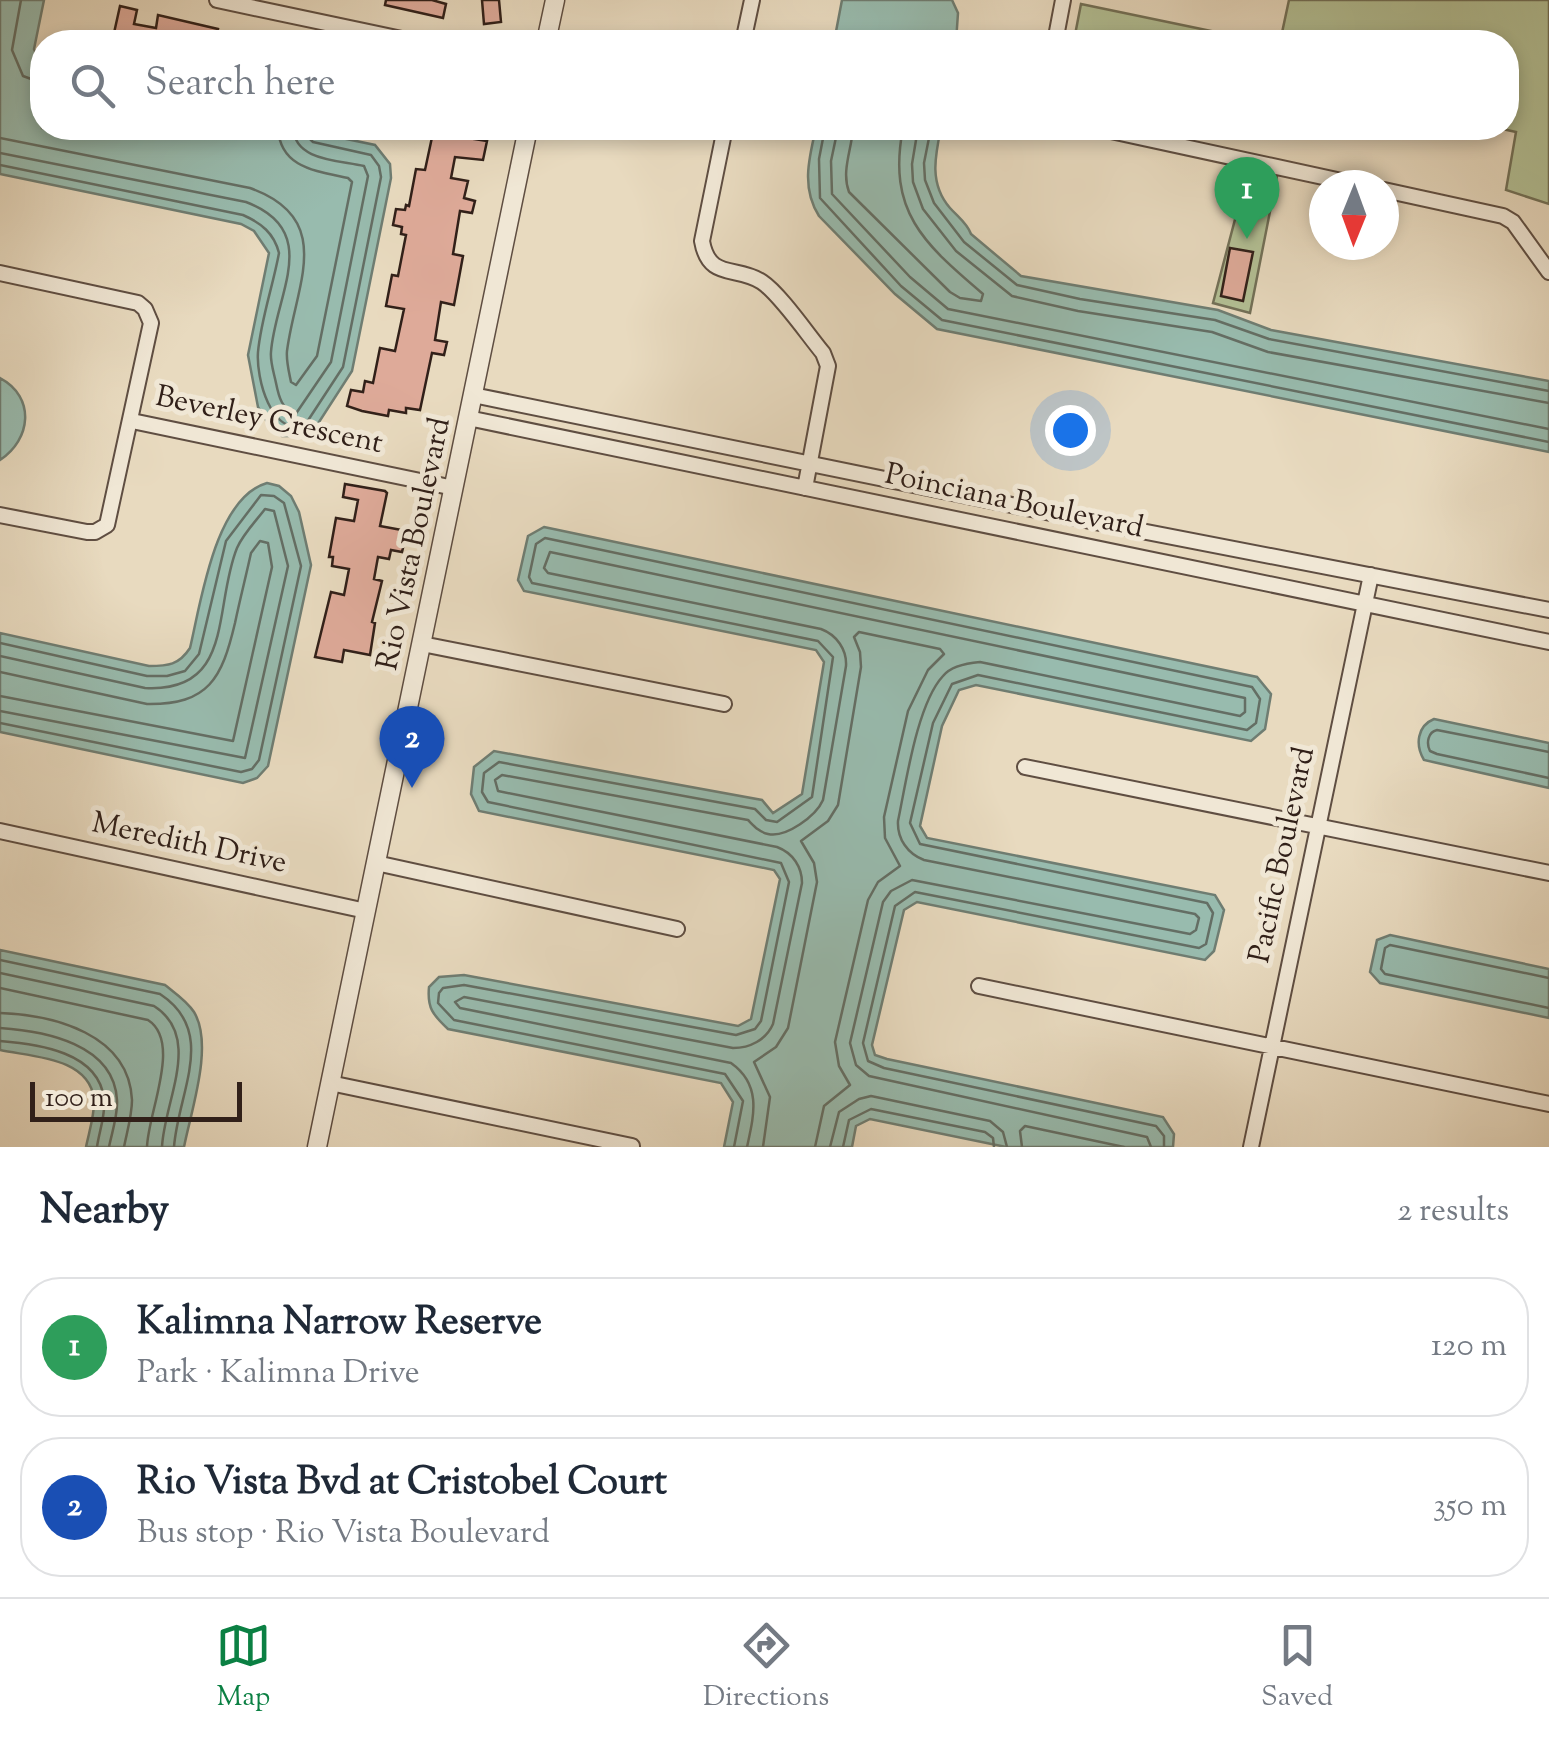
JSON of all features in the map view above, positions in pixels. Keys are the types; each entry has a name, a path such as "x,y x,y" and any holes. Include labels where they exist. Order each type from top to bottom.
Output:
{"street":[{"path":"217,0 359,30"},
{"path":"549,30 555,0"},
{"path":"746,30 752,0"},
{"path":"1058,30 1063,0"},
{"name":"Rio Vista Boulevard","path":"317,1147 526,140"},
{"path":"723,140 702,241 704,251 714,265 762,282 823,353 828,374 805,488"},
{"path":"1152,140 1309,174"},
{"path":"1399,193 1503,216 1513,222 1549,272"},
{"name":"Beverley Crescent","path":"0,273 128,300 145,309 151,323 111,518 102,530 87,532 0,514"},
{"name":"Poinciana Boulevard","path":"473,395 1549,610"},
{"name":"Poinciana Boulevard","path":"468,418 1549,642"},
{"name":"Beverley Crescent","path":"132,421 454,488"},
{"path":"1090,546 1096,522"},
{"name":"Pacific Boulevard","path":"1251,1147 1371,575"},
{"path":"422,644 724,704"},
{"path":"1025,766 1549,874"},
{"name":"Meredith Drive","path":"0,831 366,911"},
{"path":"376,863 676,928"},
{"path":"979,986 1549,1104"},
{"path":"330,1083 632,1146"}],"shaded area":[{"path":"1289,0 1549,0 1549,204 1506,190 1515,140 1519,140 1519,30 1283,30"},
{"path":"1081,4 1206,30 1076,30"},
{"path":"1248,170 1277,176 1250,313 1213,303"}],"water":[{"path":"0,0 44,0 38,30 30,30 30,140 351,140 375,145 390,164 391,178 352,371 310,436 282,436 269,425 258,407 248,355 269,253 254,231 241,224 0,174"},
{"path":"842,0 952,0 958,13 957,30 836,30"},
{"path":"814,140 939,140 935,170 943,199 971,234 1021,276 1218,310 1271,330 1549,381 1549,452 937,329 895,294 819,216 810,195 809,162"},
{"path":"0,378 20,396 25,419 18,441 0,460"},
{"path":"267,483 279,486 291,496 299,512 311,565 268,766 257,778 243,783 0,732 0,633 149,666 177,661 190,648 205,580 223,530 249,493"},
{"path":"544,527 1257,677 1271,694 1265,729 1251,741 976,685 959,690 942,726 920,826 927,838 1215,895 1224,910 1214,951 1205,960 917,902 904,910 872,1045 875,1055 887,1059 1163,1117 1174,1134 1173,1147 1006,1147 870,1119 856,1126 852,1147 724,1147 733,1102 721,1083 448,1029 430,1006 429,987 439,977 464,975 738,1026 751,1019 780,879 774,870 479,811 471,794 474,767 494,751 762,800 773,813 802,794 824,662 816,650 524,591 518,580 528,536"},
{"path":"1434,719 1549,743 1549,788 1424,760 1419,736"},
{"path":"1390,935 1549,969 1549,1018 1380,983 1370,972 1377,940"},
{"path":"0,950 165,985 188,1004 200,1026 202,1042 196,1097 184,1147 86,1147 94,1099 82,1075 57,1061 0,1050"}],"building":[{"path":"386,0 432,0 446,4 443,18 385,5"},
{"path":"482,0 499,0 501,22 484,24"},
{"path":"120,6 137,10 134,24 156,28 158,15 218,29 218,30 115,30"},
{"path":"431,140 487,141 483,160 455,157 451,178 468,181 464,198 475,201 472,213 460,211 453,254 463,256 454,305 441,302 435,340 447,342 444,355 432,353 420,410 389,410 388,416 362,411 347,406 351,390 363,392 365,381 373,383 380,348 395,351 404,309 386,306 392,275 398,276 406,235 401,234 402,227 393,225 396,209 409,206 416,169 425,170"},
{"path":"1230,248 1253,252 1243,301 1221,296"},
{"path":"345,484 385,491 380,526 407,531 402,552 391,550 389,559 378,557 374,579 382,581 372,622 375,623 370,655 344,650 342,662 315,657 331,592 344,595 349,569 332,566 333,557 329,557 336,518 354,521 358,500 343,497"}],"place":[{"name":"Kalimna Narrow Reserve","path":"1247,239"},
{"name":"Rio Vista Bvd at Cristobel Court","path":"412,788"}]}
